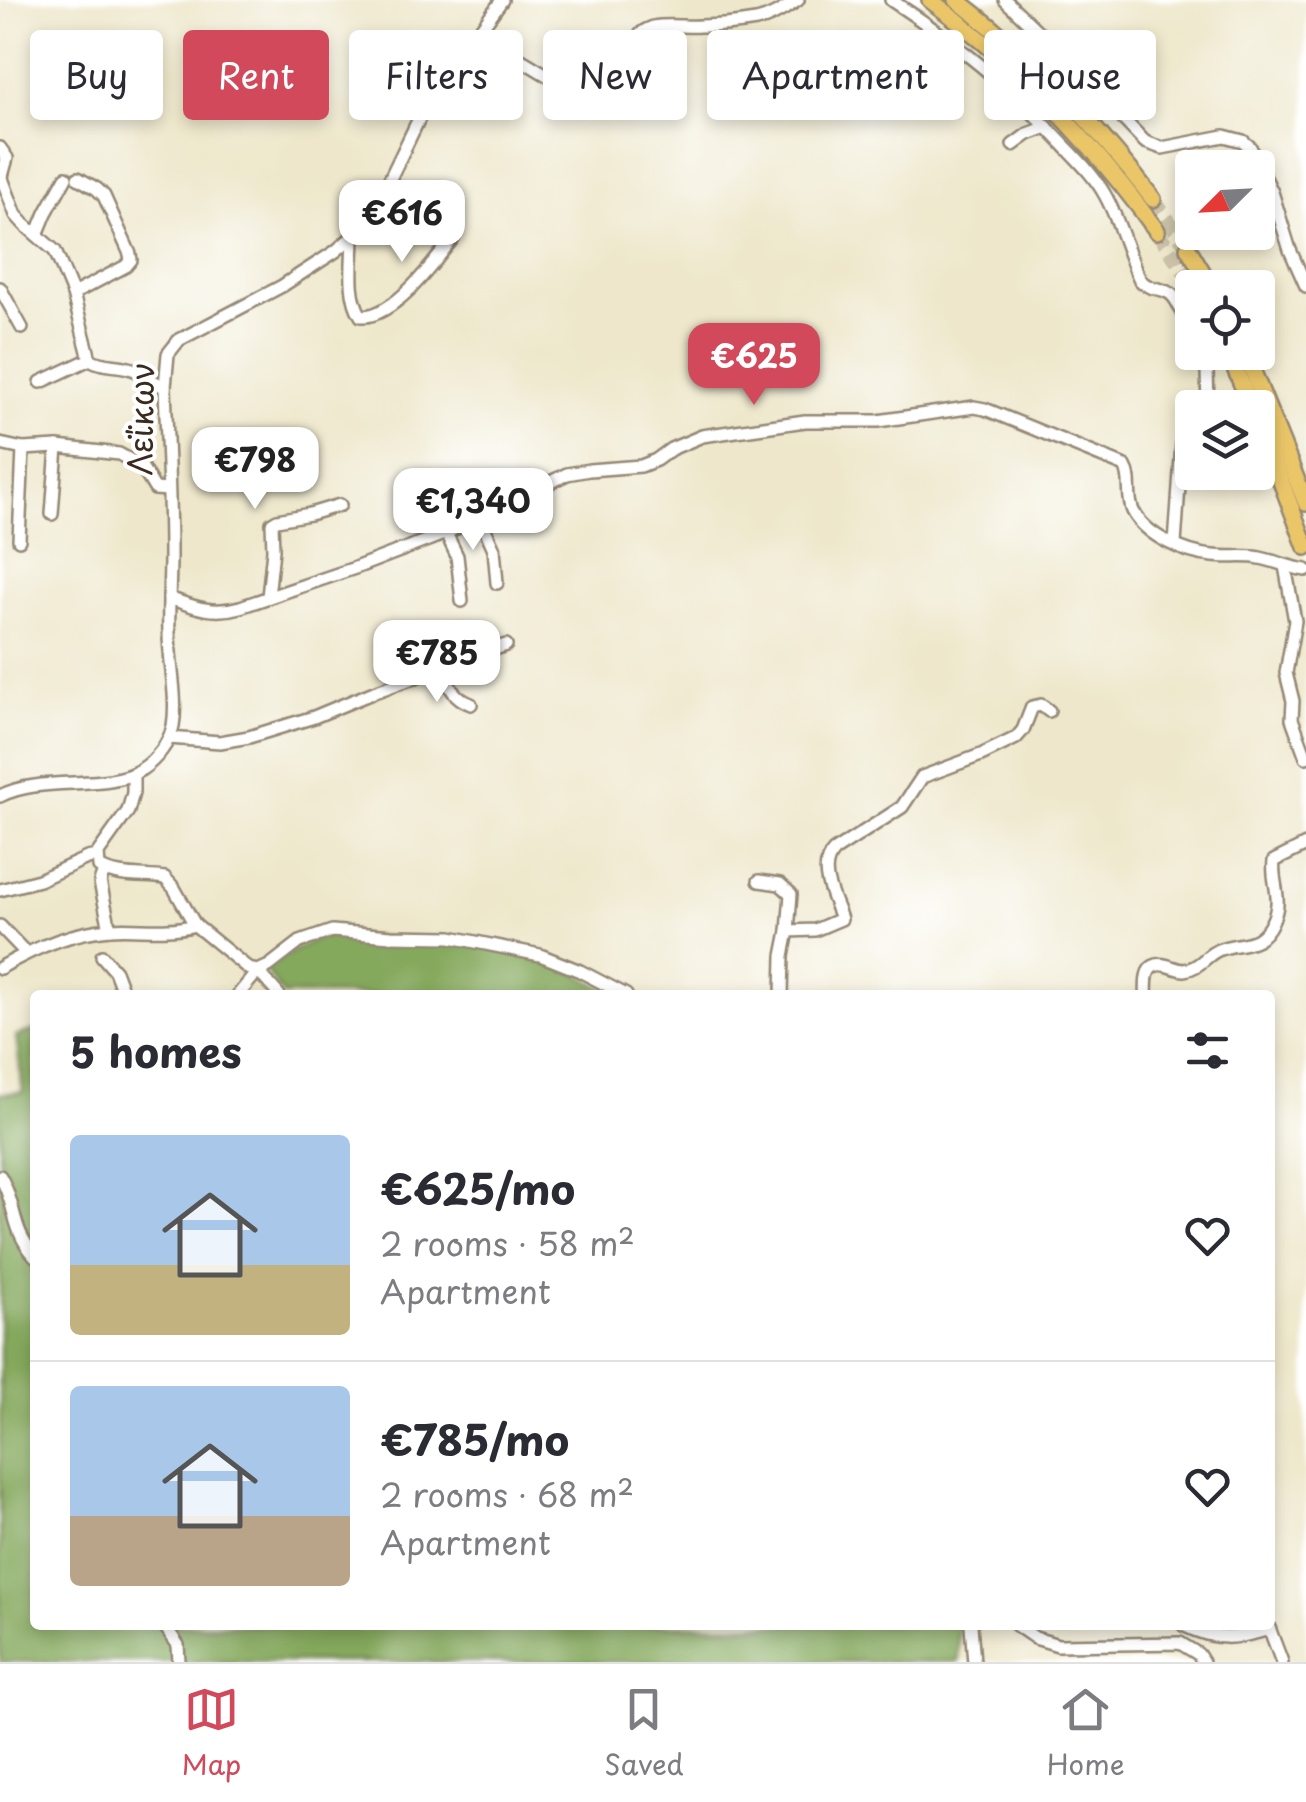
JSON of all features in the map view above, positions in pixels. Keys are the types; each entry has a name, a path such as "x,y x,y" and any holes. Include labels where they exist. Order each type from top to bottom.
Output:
{"highway":[{"path":"930,0 994,50 1054,106 1110,169 1156,230"},
{"path":"958,0 1066,97 1153,199"},
{"path":"1252,370 1306,503"},
{"path":"1275,466 1306,547"}],"street":[{"name":"Λεΐκων","path":"479,30 502,0"},
{"path":"523,61 570,93 634,102 645,97 646,89 637,39 642,32 664,26 760,20 798,0"},
{"path":"891,0 973,57 1047,127 1104,192 1143,284 1172,295 1175,301"},
{"path":"1005,0 1145,142 1162,148 1224,136 1250,147 1272,192 1306,286"},
{"name":"Λεΐκων","path":"169,738 174,716 165,386 168,354 179,340 282,286 353,236 381,196 418,120"},
{"path":"1013,145 1047,127"},
{"path":"0,148 7,158 2,182 16,214 55,251 74,294 90,359 99,364 132,368 165,386"},
{"path":"37,235 46,214 72,177 104,196 131,260 74,294"},
{"path":"353,236 355,306 361,316 368,317 379,314 400,298 450,242 454,232 446,223 381,196"},
{"path":"0,288 22,328"},
{"path":"41,382 90,359"},
{"path":"169,598 222,612 446,533 567,474 641,466 702,436 805,422 878,420 974,407 1124,466 1132,510 1146,527 1175,544 1204,555 1258,558 1302,570"},
{"path":"0,444 124,456 140,466 155,489 168,490"},
{"path":"52,514 57,447"},
{"path":"18,540 23,448"},
{"path":"1175,544 1179,490"},
{"path":"268,597 272,524 340,505"},
{"path":"480,516 494,550 496,583"},
{"path":"446,533 457,556 462,601"},
{"path":"1284,566 1295,621 1286,673 1293,701 1292,720 1306,757"},
{"path":"0,796 28,786 113,780 134,774 145,767 169,738 220,742 248,737 321,714 506,644"},
{"path":"442,667 450,690 471,704"},
{"path":"846,932 825,868 826,858 902,807 922,777 1016,738 1032,707 1041,705 1049,711"},
{"path":"134,774 128,811 97,856 98,864 104,870 166,878 195,925 244,966 258,971 275,990"},
{"path":"1146,990 1152,966 1192,968 1218,950 1245,946 1266,932 1278,905 1274,861 1306,845"},
{"path":"0,890 39,880 97,856"},
{"path":"104,870 100,882 110,929"},
{"path":"760,881 780,884 791,894 782,956 782,990"},
{"path":"788,931 815,930 841,919"},
{"path":"0,968 26,952 73,935 110,929 173,931 195,925"},
{"path":"0,926 26,952"},
{"path":"242,990 258,971 304,940 340,931 474,940 549,958 616,990"},
{"path":"102,956 110,963 122,990"},
{"path":"0,1176 18,1234 30,1250"},
{"path":"168,1630 178,1644 179,1662"},
{"path":"971,1630 974,1662"},
{"path":"1024,1630 1058,1645 1180,1643 1203,1662"},
{"path":"1196,1630 1232,1638 1259,1630"},
{"path":"1270,1630 1282,1662"}],"green space":[{"path":"321,935 382,937 504,950 562,967 608,990 279,990 264,968"},
{"path":"30,1032 30,1630 958,1630 959,1662 0,1662 0,1094 23,1092 16,1036"}],"tunnel":[{"path":"1153,199 1175,230"},
{"path":"1157,231 1183,270"}]}
